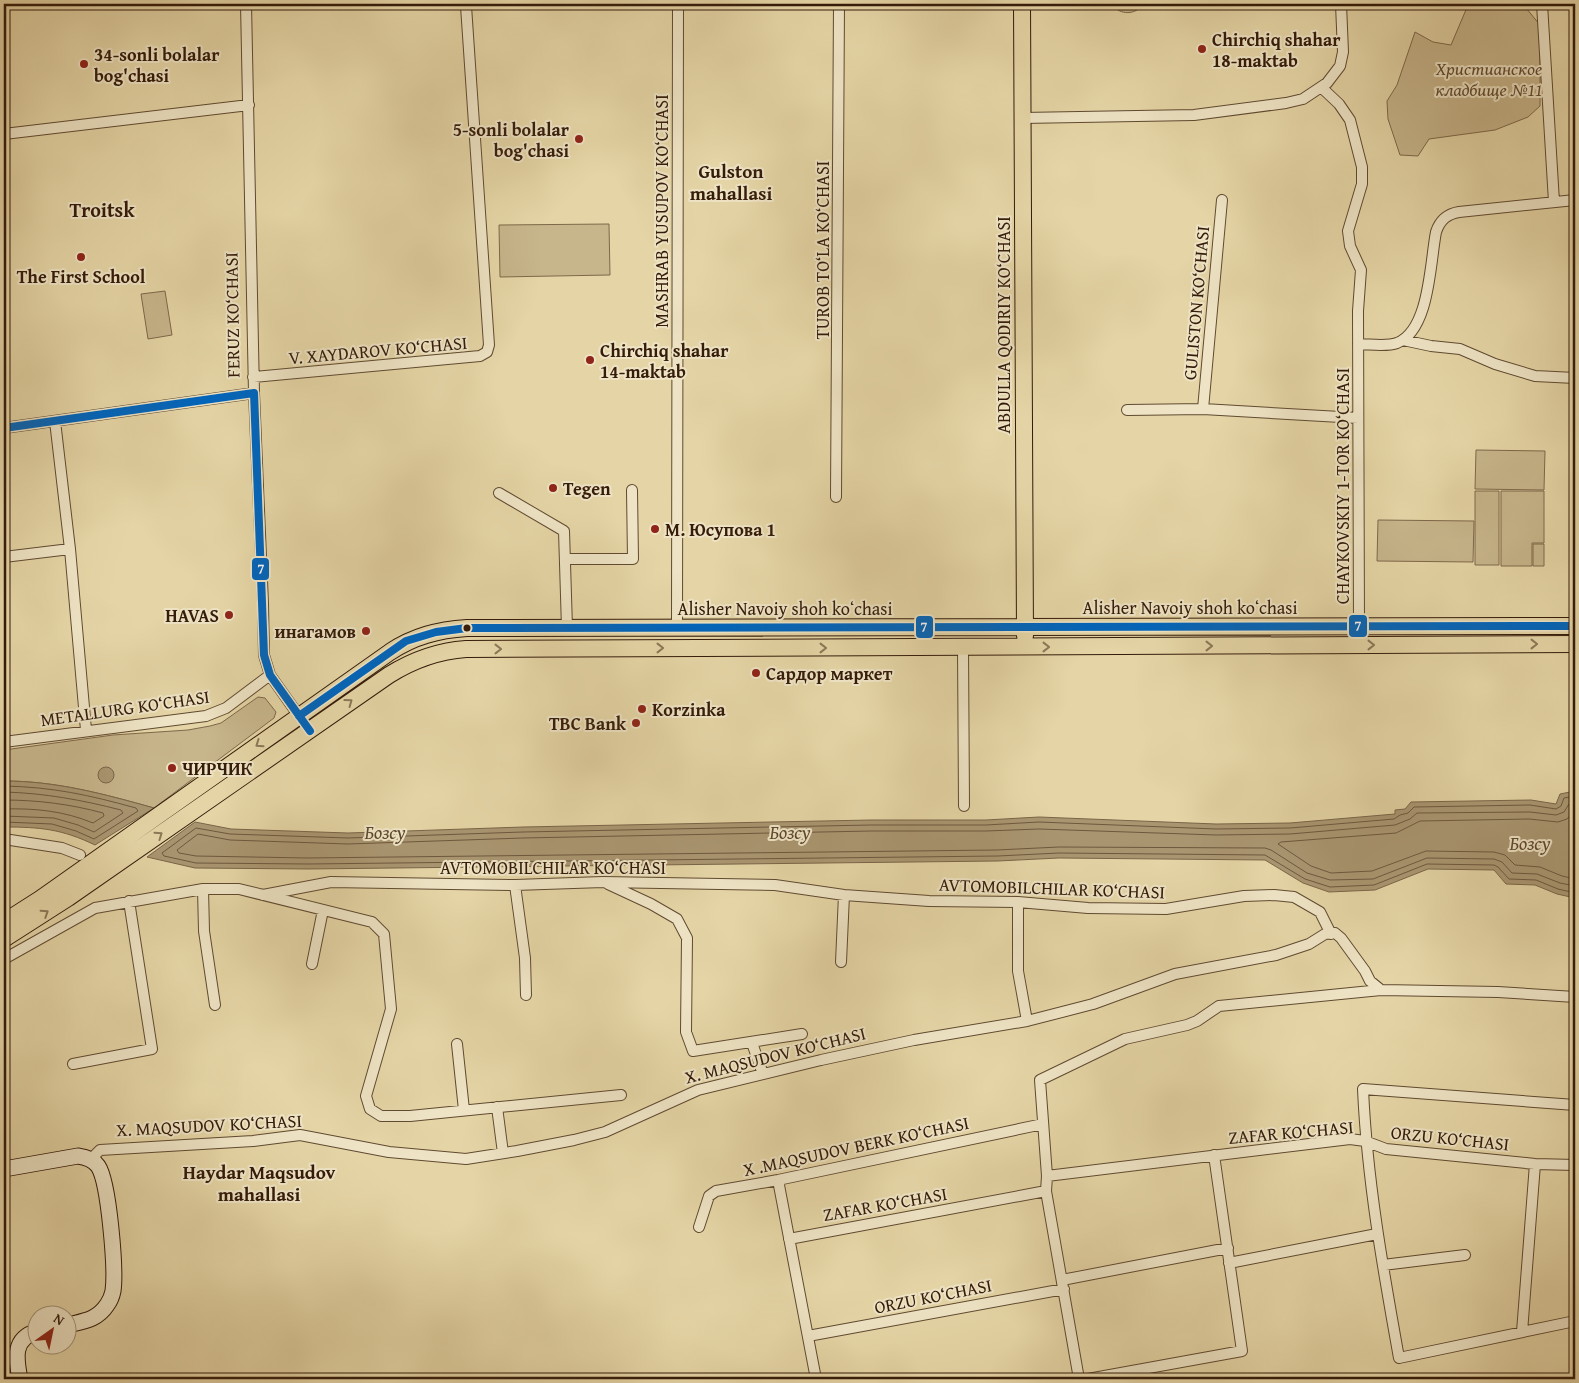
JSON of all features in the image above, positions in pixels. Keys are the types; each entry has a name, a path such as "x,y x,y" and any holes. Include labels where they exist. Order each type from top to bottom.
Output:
{"main road":[{"name":"ABDULLA QODIRIY KO‘CHASI","path":"1022,4 1025,647"},
{"name":"Alisher Navoiy shoh koʻchasi","path":"4,922 390,652 414,638 436,632 458,629 567,628 1575,626"},
{"path":"4,939 310,731 376,683 402,667 429,655 452,650 1575,644"},
{"name":"FERUZ KO‘CHASI","path":"299,716 310,731"}],"street":[{"name":"FERUZ KO‘CHASI","path":"246,4 254,394 264,655 270,675 299,716"},
{"name":"MASHRAB YUSUPOV KO‘CHASI","path":"677,628 678,4"},
{"name":"TUROB TO‘LA KO‘CHASI","path":"836,497 839,4"},
{"path":"1022,118 1194,115 1298,100 1322,87 1332,78 1342,58 1341,4"},
{"path":"1542,4 1554,202"},
{"name":"V. XAYDAROV KO‘CHASI","path":"254,377 480,356 487,352 489,345 466,6"},
{"name":"CHAYKOVSKIY 1-TOR KO‘CHASI","path":"1322,87 1340,104 1350,120 1362,167 1362,184 1348,230 1350,246 1361,270 1358,344 1359,627"},
{"path":"4,134 249,105"},
{"name":"GULISTON KO‘CHASI","path":"1203,409 1222,200"},
{"path":"1403,340 1422,313 1436,232 1439,224 1445,217 1454,213 1575,200"},
{"path":"1358,344 1391,344 1403,340 1431,346 1460,349 1495,364 1536,376 1575,378"},
{"path":"4,428 254,394"},
{"path":"1127,410 1203,409 1358,418"},
{"path":"55,421 70,549 86,730"},
{"path":"565,559 633,559 632,490"},
{"path":"499,493 564,531 567,628"},
{"path":"4,557 70,549"},
{"path":"962,647 964,806"},
{"name":"METALLURG KO‘CHASI","path":"4,742 213,714 226,708 270,675"},
{"path":"4,839 62,848 80,855"},
{"name":"AVTOMOBILCHILAR KO‘CHASI","path":"263,895 330,882 515,885 603,882 775,885 844,895 929,901 1018,902 1088,908 1166,909 1244,896 1274,895 1294,898 1320,912 1331,934"},
{"path":"603,882 651,904 677,919 687,938 686,1032 693,1051 802,1034"},
{"path":"515,885 525,958 526,995"},
{"path":"203,889 204,932 215,1005"},
{"path":"4,959 95,908 203,889 239,889 372,922 384,934 391,1009 366,1096 370,1109 381,1116 410,1116 621,1095"},
{"path":"841,962 844,895"},
{"path":"73,1064 152,1049 129,901"},
{"path":"1018,902 1018,971 1027,1021"},
{"path":"312,964 323,910"},
{"path":"1331,934 1334,933 1341,938 1370,981 1381,990"},
{"name":"X. MAQSUDOV KO‘CHASI","path":"91,1160 100,1150 253,1141 300,1135 389,1152 466,1159 503,1153 574,1140 605,1132 698,1090 914,1040 1027,1021 1093,1004 1175,974 1276,955 1309,944 1325,934 1331,934"},
{"path":"1079,1379 1046,1191 1047,1176 1040,1080 1125,1039 1187,1025 1197,1021 1220,1006 1381,990 1498,992 1575,997"},
{"path":"752,1043 763,1074"},
{"path":"457,1044 464,1110"},
{"name":"ZAFAR KO‘CHASI","path":"1047,1176 1350,1138 1365,1141 1363,1089 1575,1105"},
{"path":"497,1107 503,1153"},
{"name":"X .MAQSUDOV BERK KO‘CHASI","path":"699,1227 709,1196 716,1190 778,1180 1043,1124"},
{"name":"ORZU KO‘CHASI","path":"1522,1332 1399,1358 1377,1234 1365,1141 1386,1149 1535,1164 1575,1165"},
{"path":"1088,1379 1242,1351 1214,1155"},
{"path":"4,1169 83,1156 98,1166 103,1176 112,1232 113,1290 108,1303 99,1315 90,1320 78,1323"},
{"path":"1535,1164 1522,1332 1575,1321"},
{"path":"778,1180 816,1379"},
{"name":"ZAFAR KO‘CHASI","path":"789,1238 1046,1191"},
{"path":"1229,1263 1377,1234"},
{"name":"ORZU KO‘CHASI","path":"808,1336 1228,1248"},
{"path":"1383,1265 1465,1255"},
{"path":"20,1379 16,1359 18,1347 28,1336"}],"green space":[{"path":"1111,4 1144,4 1140,8 1128,13 1119,11"},
{"name":"Христианское кладбище №11","path":"1498,4 1526,8 1540,25 1540,106 1528,117 1495,130 1429,139 1418,156 1400,155 1388,119 1387,101 1397,85 1415,32 1433,42 1451,45 1468,5"},
{"path":"609,224 610,275 500,277 499,225"},
{"path":"165,291 172,335 148,339 141,294"},
{"path":"1476,450 1545,451 1544,490 1475,489"},
{"path":"1475,491 1499,491 1499,565 1475,565"},
{"path":"1501,491 1544,491 1544,543 1532,543 1532,566 1501,566"},
{"path":"1378,520 1474,521 1473,562 1377,561"},
{"path":"1533,544 1544,544 1544,566 1533,566"},
{"path":"258,697 265,698 276,712 274,718 154,808 98,793 61,786 4,781 4,750 113,735 188,730 210,726 221,723"}],"water":[{"path":"106,767 114,775 106,783 98,775"},
{"path":"4,781 61,786 98,793 154,808 95,845 72,835 51,830 4,827"},
{"name":"Бозсу","path":"1575,791 1575,898 1557,894 1535,885 1506,884 1494,870 1428,869 1375,890 1329,892 1303,883 1265,860 1059,858 998,861 308,869 195,868 147,857 195,822 231,829 348,833 523,827 871,820 986,820 1039,817 1216,824 1290,823 1395,814 1395,810 1405,809 1411,802 1531,800 1556,804 1560,794"}],"transit line":[{"name":"7","path":"254,393 264,655 270,675 310,731"},
{"name":"7","path":"4,428 254,393"},
{"name":"7","path":"299,716 406,641 436,632 467,628 1575,626"}],"place":[{"name":"Chirchiq shahar 18-maktab","path":"1202,49"},
{"name":"34-sonli bolalar bog'chasi","path":"84,64"},
{"name":"5-sonli bolalar bog'chasi","path":"579,139"},
{"name":"The First School","path":"81,257"},
{"name":"Chirchiq shahar 14-maktab","path":"590,360"},
{"name":"Tegen","path":"553,488"},
{"name":"М. Юсупова 1","path":"655,529"},
{"name":"HAVAS","path":"229,615"},
{"name":"инагамов","path":"366,631"},
{"name":"Сардор маркет","path":"756,673"},
{"name":"Korzinka","path":"642,709"},
{"name":"TBC Bank","path":"636,723"},
{"name":"ЧИРЧИК","path":"172,768"}],"district":[{"name":"Gulston mahallasi","path":"731,182"},
{"name":"Troitsk","path":"102,209"},
{"name":"Haydar Maqsudov mahallasi","path":"259,1183"}]}
